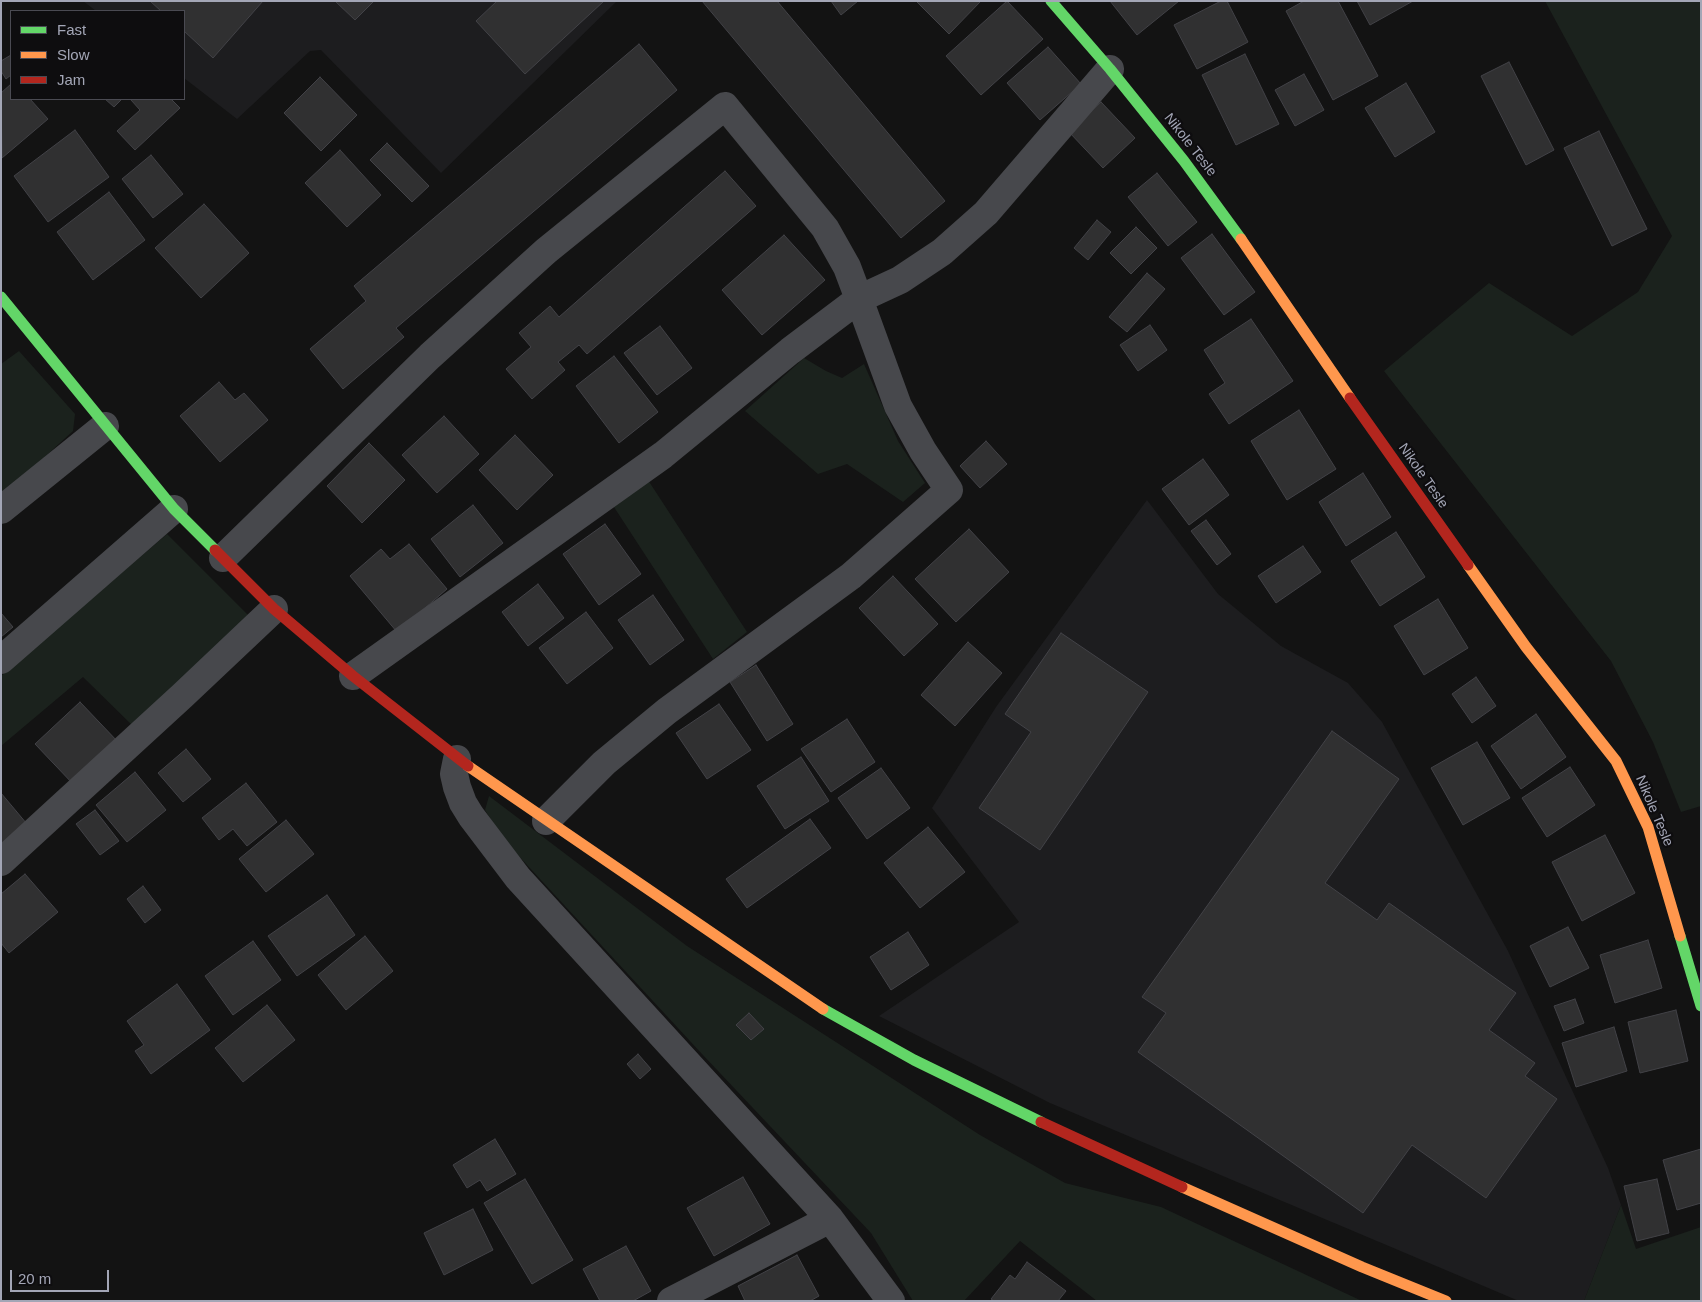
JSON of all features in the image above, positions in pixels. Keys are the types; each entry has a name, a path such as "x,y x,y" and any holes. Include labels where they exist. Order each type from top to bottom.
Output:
{"street":[{"name":"Nikole Tesle","path":"1051,1 1110,69 1184,161 1238,235 1306,337 1526,646 1616,761 1648,827 1701,1006"},
{"path":"353,676 663,455 790,351 859,299 900,280 935,256 986,213 1110,69"},
{"path":"223,558 430,356 546,251 725,106 825,228 847,267 898,406 949,490 851,576 667,711 604,763 546,822"},
{"path":"1,297 174,509 274,609 457,760 546,822 829,1013 914,1060 1126,1162 1362,1267 1446,1301"},
{"path":"1,510 105,426"},
{"path":"1,660 174,509"},
{"path":"1,862 175,703 274,609"},
{"path":"457,760 454,774 463,803 518,878 830,1219 891,1301"},
{"path":"671,1301 830,1219"}],"shaded area":[{"path":"83,1 617,1 441,173 321,50 310,51 237,119 185,79 185,10 95,10"},
{"path":"1545,1 1701,1 1701,806 1681,812 1653,742 1611,661 1384,371 1489,283 1572,336 1638,292 1672,236"},
{"path":"19,351 75,414 73,431 1,497 1,364"},
{"path":"804,358 842,378 864,364 898,441 925,483 903,502 847,464 818,474 745,411"},
{"path":"648,480 747,632 713,659 612,504"},
{"path":"1147,500 1218,594 1281,646 1348,683 1382,722 1508,951 1608,1168 1621,1205 1584,1301 1519,1301 1050,1103 879,1016 1019,922 932,808 996,707"},
{"path":"167,534 250,617 134,727 83,677 1,746 1,676"},
{"path":"489,796 687,946 980,1135 1065,1183 1161,1207 1362,1301 1097,1301 1020,1241 964,1301 913,1301 871,1233 503,839 485,810"},
{"path":"1621,1205 1636,1249 1701,1227 1701,1301 1584,1301"}],"building":[{"path":"150,1 263,1 213,58 185,32 185,10 160,10"},
{"path":"335,1 374,1 355,20"},
{"path":"497,1 604,1 525,74 476,21"},
{"path":"702,1 777,1 945,201 901,238"},
{"path":"831,1 858,1 841,15"},
{"path":"916,1 981,1 949,34"},
{"path":"1007,1 1043,39 981,95 946,56"},
{"path":"1110,1 1179,1 1137,35"},
{"path":"1221,1 1227,1 1248,42 1197,69 1174,25"},
{"path":"1304,1 1338,1 1378,76 1333,100 1286,11"},
{"path":"1357,1 1413,1 1370,25"},
{"path":"639,44 677,90 396,328 404,337 343,389 310,349 366,301 354,286"},
{"path":"1048,47 1081,84 1040,120 1007,83"},
{"path":"1245,54 1279,124 1236,145 1202,75"},
{"path":"10,56 10,76 6,79 1,71 1,61"},
{"path":"1509,62 1554,150 1526,165 1481,76"},
{"path":"1304,74 1324,110 1295,126 1275,90"},
{"path":"320,77 357,115 321,151 284,113"},
{"path":"1406,83 1435,132 1395,157 1365,108"},
{"path":"10,85 10,100 31,100 48,119 2,158 1,93"},
{"path":"106,100 121,100 114,107"},
{"path":"131,100 172,100 180,108 135,150 117,131 140,110"},
{"path":"1101,102 1135,138 1103,168 1069,132"},
{"path":"75,130 109,177 48,222 14,176"},
{"path":"1599,131 1647,229 1612,246 1564,148"},
{"path":"387,143 429,186 412,202 370,160"},
{"path":"340,150 381,195 347,227 305,183"},
{"path":"151,155 183,194 153,218 122,179"},
{"path":"725,171 756,206 587,354 579,345 558,362 565,370 532,399 506,369 531,347 519,333 550,306 559,317"},
{"path":"1157,173 1197,222 1168,246 1128,197"},
{"path":"109,192 145,240 93,280 57,232"},
{"path":"204,204 249,253 201,298 155,248"},
{"path":"1097,220 1111,232 1088,260 1074,248"},
{"path":"1136,227 1157,248 1131,274 1110,253"},
{"path":"1212,234 1255,292 1224,315 1181,258"},
{"path":"784,235 825,280 762,335 722,290"},
{"path":"1147,273 1165,289 1127,332 1109,317"},
{"path":"1251,319 1293,381 1229,424 1209,394 1225,383 1204,350"},
{"path":"1150,325 1167,350 1138,371 1120,345"},
{"path":"660,326 692,368 657,395 624,353"},
{"path":"614,356 658,412 619,443 576,386"},
{"path":"219,382 235,400 244,393 268,420 220,462 180,416"},
{"path":"1299,410 1336,469 1287,500 1251,441"},
{"path":"444,416 479,454 437,493 402,455"},
{"path":"515,435 553,475 517,510 479,470"},
{"path":"986,441 1007,464 980,488 960,466"},
{"path":"369,443 405,480 362,523 327,486"},
{"path":"1203,459 1229,495 1189,525 1162,489"},
{"path":"1363,473 1391,517 1346,546 1319,502"},
{"path":"473,505 503,543 460,577 431,539"},
{"path":"1206,520 1231,554 1217,565 1191,531"},
{"path":"605,524 641,574 599,605 563,554"},
{"path":"969,529 1009,572 956,622 915,579"},
{"path":"1396,532 1425,577 1380,606 1351,561"},
{"path":"409,544 447,589 397,632 350,576 381,549 390,559"},
{"path":"1303,546 1321,572 1276,603 1258,576"},
{"path":"893,576 938,624 904,656 859,608"},
{"path":"538,584 564,618 528,646 502,612"},
{"path":"653,595 684,640 650,665 618,620"},
{"path":"1438,599 1468,648 1424,675 1394,626"},
{"path":"586,612 613,648 567,684 539,648"},
{"path":"1,613 13,627 1,637"},
{"path":"1061,633 1148,692 1040,850 979,808 1031,732 1005,714"},
{"path":"968,642 1002,673 955,726 921,695"},
{"path":"756,665 793,724 767,741 730,682"},
{"path":"1476,677 1496,706 1472,723 1452,694"},
{"path":"80,702 119,743 74,785 35,744"},
{"path":"719,704 751,750 707,779 676,733"},
{"path":"1536,714 1566,757 1521,789 1491,746"},
{"path":"847,719 875,762 831,792 801,749"},
{"path":"1332,731 1399,779 1325,883 1377,920 1389,903 1516,993 1489,1030 1535,1063 1525,1076 1557,1099 1486,1198 1412,1145 1363,1213 1138,1052 1166,1013 1142,997"},
{"path":"1477,742 1510,798 1463,825 1431,768"},
{"path":"186,749 211,779 183,802 158,773"},
{"path":"801,757 829,801 785,829 757,786"},
{"path":"1570,767 1595,805 1547,837 1522,798"},
{"path":"881,768 910,808 867,839 838,798"},
{"path":"135,772 166,810 127,842 96,805"},
{"path":"246,783 277,822 247,846 233,829 219,840 202,818"},
{"path":"1,793 32,830 1,856"},
{"path":"95,810 119,841 100,855 76,824"},
{"path":"810,819 831,848 747,908 726,879"},
{"path":"286,820 314,854 266,892 239,859"},
{"path":"928,827 965,872 920,908 884,863"},
{"path":"1605,835 1635,893 1582,921 1552,862"},
{"path":"25,874 58,912 9,953 1,943 1,894"},
{"path":"143,886 161,910 145,923 127,899"},
{"path":"327,895 355,935 297,976 268,936"},
{"path":"1568,927 1589,968 1550,987 1530,946"},
{"path":"908,932 929,965 891,990 870,957"},
{"path":"365,936 393,971 346,1010 318,975"},
{"path":"1648,940 1662,988 1615,1003 1600,955"},
{"path":"253,941 281,980 233,1015 205,976"},
{"path":"177,984 210,1030 151,1074 135,1051 144,1045 127,1021"},
{"path":"1575,999 1584,1023 1564,1031 1554,1006"},
{"path":"267,1005 295,1040 243,1082 215,1048"},
{"path":"1676,1010 1688,1061 1640,1073 1628,1022"},
{"path":"749,1013 764,1029 751,1040 736,1025"},
{"path":"1614,1027 1627,1071 1576,1087 1562,1043"},
{"path":"638,1054 651,1069 640,1079 627,1064"},
{"path":"495,1139 516,1174 487,1191 480,1180 467,1188 453,1165"},
{"path":"1701,1149 1701,1203 1677,1210 1663,1160"},
{"path":"743,1177 770,1224 714,1256 687,1208"},
{"path":"525,1179 573,1260 532,1284 484,1203"},
{"path":"1657,1179 1669,1233 1637,1241 1624,1186"},
{"path":"473,1209 493,1250 444,1275 424,1233"},
{"path":"626,1246 651,1291 633,1301 600,1301 583,1269"},
{"path":"797,1255 819,1296 810,1301 745,1301 738,1286"},
{"path":"1027,1262 1066,1291 1058,1301 994,1301 991,1299 1010,1275 1015,1279"}],"traffic: fast":[{"path":"1051,1 1110,69 1184,161 1241,239"},
{"path":"1,297 174,509 215,550"},
{"path":"1680,936 1701,1006"},
{"path":"823,1009 914,1060 1041,1122"}],"traffic: slow":[{"path":"1241,239 1350,398"},
{"path":"1468,565 1526,647 1616,761 1648,827 1680,936"},
{"path":"468,766 823,1009"},
{"path":"1182,1187 1362,1267 1446,1301"}],"traffic: jam":[{"path":"1350,398 1468,565"},
{"path":"215,550 274,609 353,676 468,766"},
{"path":"1041,1122 1182,1187"}]}
